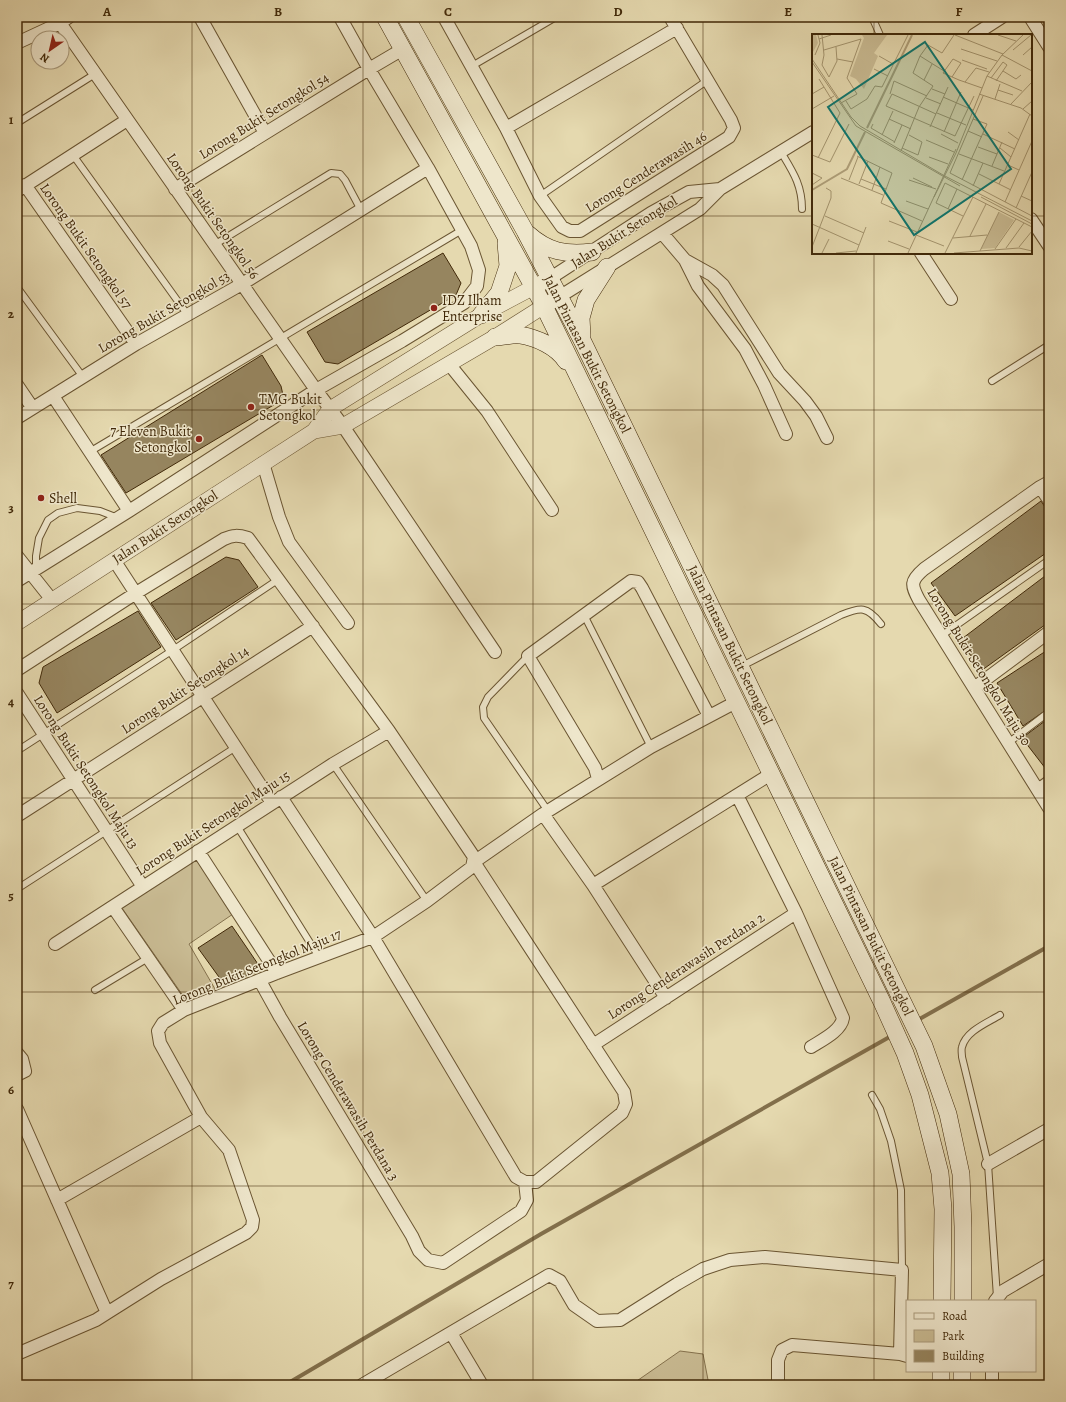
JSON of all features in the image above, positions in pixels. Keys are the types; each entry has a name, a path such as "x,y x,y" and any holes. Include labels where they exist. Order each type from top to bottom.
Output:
{"main road":[{"name":"Jalan Pintasan Bukit Setongkol","path":"385,17 398,52 544,306 882,1002 905,1053 920,1095 940,1173 943,1209 942,1300"},
{"name":"Jalan Pintasan Bukit Setongkol","path":"406,17 525,232 582,340 924,1046 948,1114 960,1174 963,1227 963,1300"},
{"path":"525,232 536,241 549,248 577,254 592,252"},
{"path":"481,315 500,294 508,266 505,238"},
{"path":"582,340 581,318 586,300 607,268"},
{"path":"495,337 519,335 543,341 563,356 577,376"},
{"path":"941,1372 941,1385"},
{"path":"962,1372 962,1385"}],"street":[{"path":"200,17 265,133"},
{"path":"17,581 129,511 316,390 402,341 464,303 477,286 479,270 471,246 373,66 340,17"},
{"path":"444,17 506,128 540,196"},
{"path":"670,17 708,80"},
{"path":"976,34 1002,17"},
{"path":"1030,17 1049,47"},
{"path":"17,43 64,20"},
{"name":"Lorong Bukit Setongkol 56","path":"64,20 95,74 280,339 343,426 495,652"},
{"path":"506,128 677,28"},
{"name":"Lorong Bukit Setongkol 54","path":"176,189 373,66 398,52"},
{"name":"Lorong Cenderawasih 46","path":"540,196 562,227 570,232 580,231 729,137 734,128 708,80"},
{"path":"21,188 127,120"},
{"name":"Jalan Bukit Setongkol","path":"314,431 343,426 495,337 700,209 720,189 812,133"},
{"name":"Lorong Bukit Setongkol 53","path":"17,418 32,407 53,396 136,344 242,284 428,168"},
{"name":"Lorong Bukit Setongkol 57","path":"21,188 136,344"},
{"name":"Jalan Bukit Setongkol","path":"17,623 314,431 330,409 481,315 549,279 651,213 689,192 720,189"},
{"path":"1032,220 1049,246"},
{"path":"662,233 685,260 703,292 745,349 764,385 786,434"},
{"path":"922,254 951,299"},
{"path":"685,260 712,275 723,285 779,373 805,401 816,416 827,438"},
{"path":"449,364 487,411 552,510"},
{"path":"17,385 32,407"},
{"path":"53,396 91,451 129,511"},
{"path":"264,463 279,517 289,542 348,623"},
{"path":"1044,484 1049,500"},
{"name":"Lorong Bukit Setongkol Maju 30","path":"1044,484 916,576 913,582 913,590 1049,808"},
{"path":"17,670 136,593 224,539 233,535 240,535 248,538 389,731 474,857 474,862 624,1092 626,1104 622,1113 536,1182 525,1182 516,1177 373,937 277,800 236,747 136,593 114,560"},
{"path":"17,556 33,571 52,600"},
{"path":"598,779 595,768 528,656 631,581 638,582 642,588 709,716"},
{"name":"Lorong Bukit Setongkol 14","path":"17,816 313,626"},
{"path":"974,688 1049,632"},
{"name":"Lorong Bukit Setongkol Maju 13","path":"17,693 143,887"},
{"name":"Lorong Bukit Setongkol Maju 17","path":"200,1117 160,1043 158,1031 163,1023 184,1010 373,937 427,901 472,867 474,862 545,812 651,747 736,702"},
{"name":"Lorong Bukit Setongkol Maju 15","path":"56,944 333,764 389,731"},
{"path":"593,886 771,774"},
{"path":"1038,790 1049,782"},
{"path":"737,795 796,912 843,1018 842,1024 838,1028 811,1047"},
{"path":"545,812 666,998"},
{"path":"198,851 277,973"},
{"path":"112,907 184,1010"},
{"name":"Lorong Cenderawasih Perdana 2","path":"593,1045 796,912"},
{"name":"Lorong Cenderawasih Perdana 3","path":"260,981 280,1017 412,1236 419,1251 428,1260 443,1263 521,1211 527,1200 525,1182"},
{"path":"17,1053 22,1059 25,1072 17,1075"},
{"path":"17,1109 107,1313"},
{"path":"17,1354 96,1320 161,1279 246,1233 252,1227 253,1220 229,1150 200,1117 57,1200"},
{"path":"988,1164 1049,1129"},
{"path":"362,1385 549,1275 560,1281 574,1306 597,1321 620,1320 703,1269 730,1260 765,1257 902,1270 904,1355 792,1344 782,1350 778,1360 778,1385"},
{"path":"996,1299 1002,1290 1049,1264"},
{"path":"450,1333 482,1385"},
{"path":"992,1372 992,1385"}],"lane":[{"path":"472,66 556,17"},
{"path":"872,17 880,34"},
{"path":"17,124 95,74"},
{"path":"540,196 708,80"},
{"path":"782,152 794,173 800,188 802,196 802,209"},
{"path":"73,155 187,314"},
{"path":"214,245 331,173 340,174 345,180 361,210"},
{"path":"91,451 462,230"},
{"path":"17,287 83,377"},
{"path":"992,381 1049,345"},
{"path":"33,571 39,538 48,520 58,513 77,508 100,511 118,518"},
{"path":"941,636 1049,560"},
{"path":"17,751 279,579"},
{"path":"741,667 841,615 857,609 867,610 875,616 881,624"},
{"path":"584,615 651,747"},
{"path":"528,656 488,697 483,707 484,718 545,812"},
{"path":"1008,743 1049,712"},
{"path":"17,889 236,747"},
{"path":"333,764 427,901"},
{"path":"237,826 319,958"},
{"path":"95,990 148,958"},
{"path":"996,1299 988,1164 962,1057 962,1047 965,1039 974,1031 1000,1015"},
{"path":"872,1095 880,1109 891,1141 901,1190 902,1270"}],"green space":[{"path":"196,859 233,914 189,944 215,989 186,1000 122,908"},
{"path":"680,1351 703,1354 709,1385 631,1385"}],"building":[{"path":"443,253 461,283 456,295 338,364 325,362 307,332"},
{"path":"262,355 281,386 283,395 277,403 126,493 101,455"},
{"path":"1041,501 1045,507 1049,507 1049,551 955,616 931,583"},
{"path":"226,557 239,560 258,587 176,640 151,603"},
{"path":"1049,573 1049,622 978,673 976,662 959,641"},
{"path":"138,611 161,647 57,713 39,683 43,667"},
{"path":"1049,649 1049,708 1023,726 997,683"},
{"path":"1049,718 1049,773 1022,738"},
{"path":"232,926 262,970 224,984 198,948"}],"waterway":[{"path":"916,1021 1049,946"},
{"path":"285,1385 541,1234 893,1035"}],"place":[{"name":"IDZ Ilham Enterprise","path":"434,308"},
{"name":"TMG Bukit Setongkol","path":"251,407"},
{"name":"7 Eleven Bukit Setongkol","path":"199,439"},
{"name":"Shell","path":"41,498"}]}
